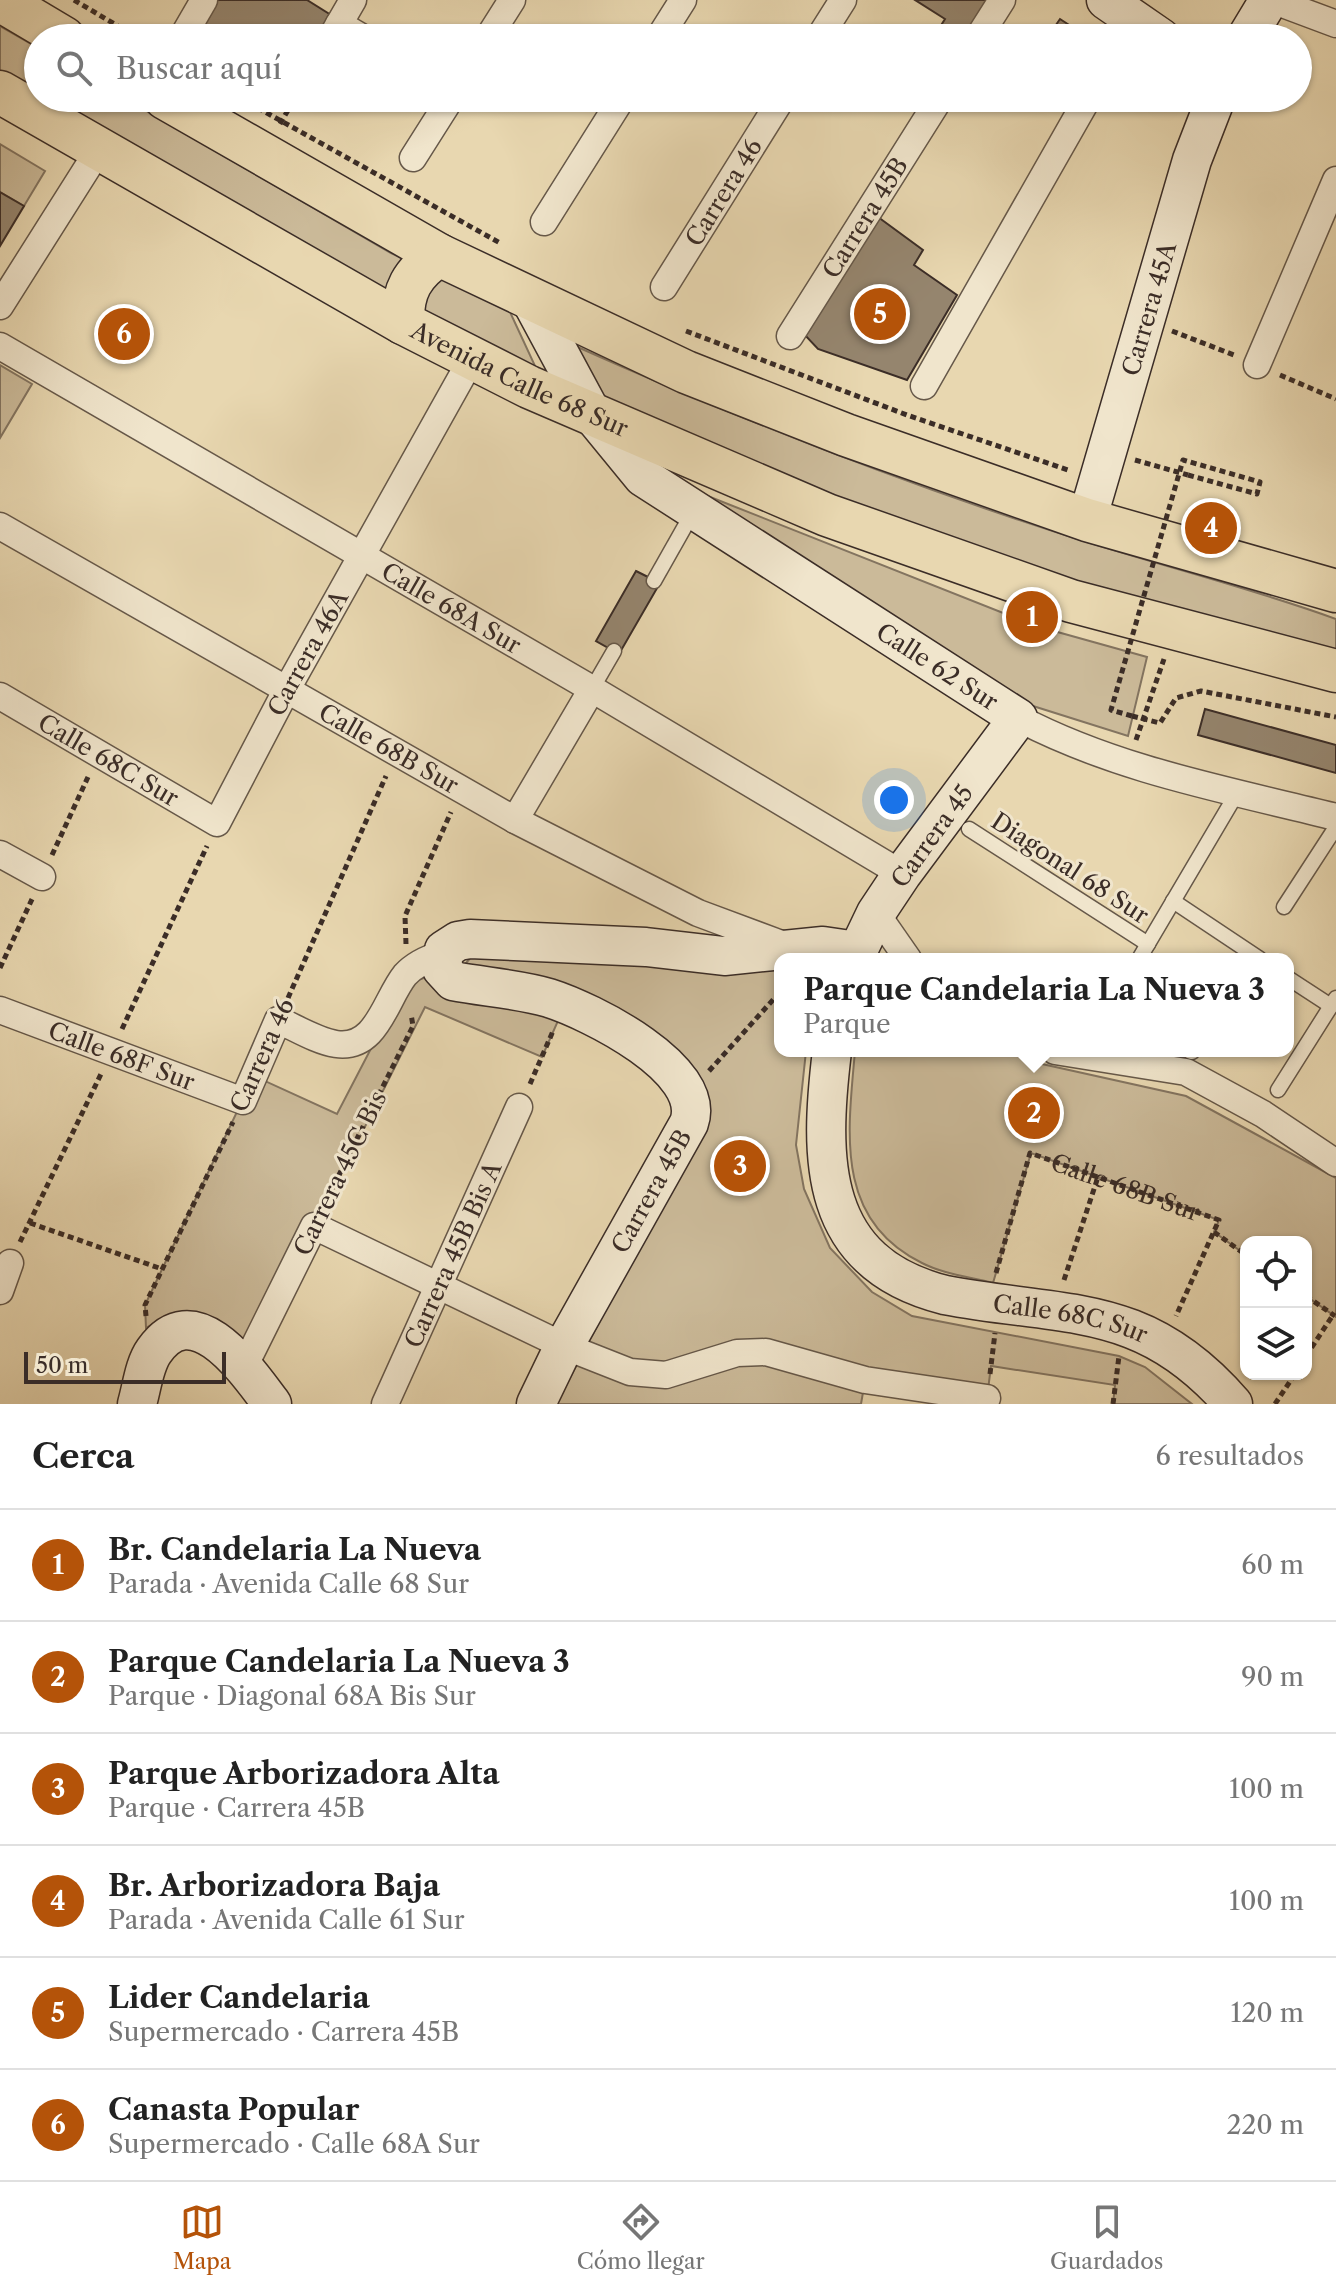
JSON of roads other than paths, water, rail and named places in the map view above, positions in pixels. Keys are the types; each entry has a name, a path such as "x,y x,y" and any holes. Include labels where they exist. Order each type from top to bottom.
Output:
{"main road":[{"path":"0,0 40,24"},
{"name":"Avenida Calle 68 Sur","path":"0,92 24,106"},
{"name":"Avenida Calle 68 Sur","path":"33,112 471,360 593,416 827,515 1071,601 1336,671"},
{"path":"189,112 439,255 686,372 805,419 1087,520 1336,591"},
{"path":"403,323 403,302 409,283 422,267 439,255"}],"street":[{"path":"190,24 204,0"},
{"path":"497,24 512,0"},
{"path":"668,24 683,0"},
{"path":"828,24 843,0"},
{"path":"987,24 1002,0"},
{"path":"1255,24 1271,0 1336,24"},
{"path":"413,158 442,112"},
{"path":"544,222 613,112"},
{"name":"Carrera 46","path":"664,287 773,112"},
{"name":"Carrera 45B","path":"790,336 931,112"},
{"path":"924,386 1080,112"},
{"name":"Carrera 45A","path":"1087,520 1192,160 1211,112"},
{"path":"0,306 98,151"},
{"path":"1257,365 1336,180"},
{"name":"Calle 62 Sur","path":"529,297 593,416 643,477 693,512 1018,718 1085,750 1336,817"},
{"name":"Calle 68A Sur","path":"0,346 592,689 902,874"},
{"name":"Carrera 46A","path":"217,823 287,689 471,360"},
{"name":"Calle 68B Sur","path":"0,526 515,820 698,913 791,948"},
{"path":"515,820 592,689"},
{"name":"Calle 68C Sur","path":"0,696 217,823"},
{"name":"Carrera 45","path":"856,953 876,913 902,874 1018,718"},
{"path":"0,854 42,877"},
{"path":"876,913 904,953"},
{"name":"Calle 68B Sur","path":"442,954 450,944 470,939 646,947 724,956 835,946 851,953"},
{"name":"Carrera 46","path":"243,1101 278,1020 335,1044 356,1043 370,1033 406,974 429,958 442,954"},
{"name":"Carrera 45B","path":"442,954 447,977 546,997 595,1016 671,1067 690,1098 689,1123 564,1346 536,1404"},
{"name":"Calle 68F Sur","path":"0,1010 243,1101"},
{"name":"Calle 68C Sur","path":"831,1057 823,1141 830,1185 850,1230 866,1252 887,1270 924,1290 1123,1323 1164,1342 1204,1372 1233,1404"},
{"path":"1107,1057 1166,1067 1205,1080 1336,1163"},
{"name":"Carrera 45B Bis A","path":"385,1404 519,1107"},
{"name":"Carrera 45C Bis","path":"244,1367 314,1226 438,1286"},
{"path":"0,1291 10,1263"},
{"path":"438,1286 564,1346 630,1372 666,1375 737,1353 766,1352 865,1380 987,1398"},
{"path":"137,1404 149,1361 161,1343 180,1333 193,1331 216,1339 244,1367 272,1404"}],"lane":[{"path":"654,581 693,512"},
{"path":"592,689 614,651"},
{"path":"1143,953 1237,793"},
{"path":"1284,907 1336,827"},
{"name":"Diagonal 68 Sur","path":"969,829 1148,944"},
{"path":"1173,901 1251,953"},
{"path":"1278,1090 1334,1002 1294,981"}],"place":[{"name":"Lider Candelaria","path":"880,314"},
{"name":"Canasta Popular","path":"124,334"},
{"name":"Br. Arborizadora Baja","path":"1211,528"},
{"name":"Br. Candelaria La Nueva","path":"1032,617"},
{"name":"Parque Candelaria La Nueva 3","path":"1034,1113"},
{"name":"Parque Arborizadora Alta","path":"740,1166"}]}
